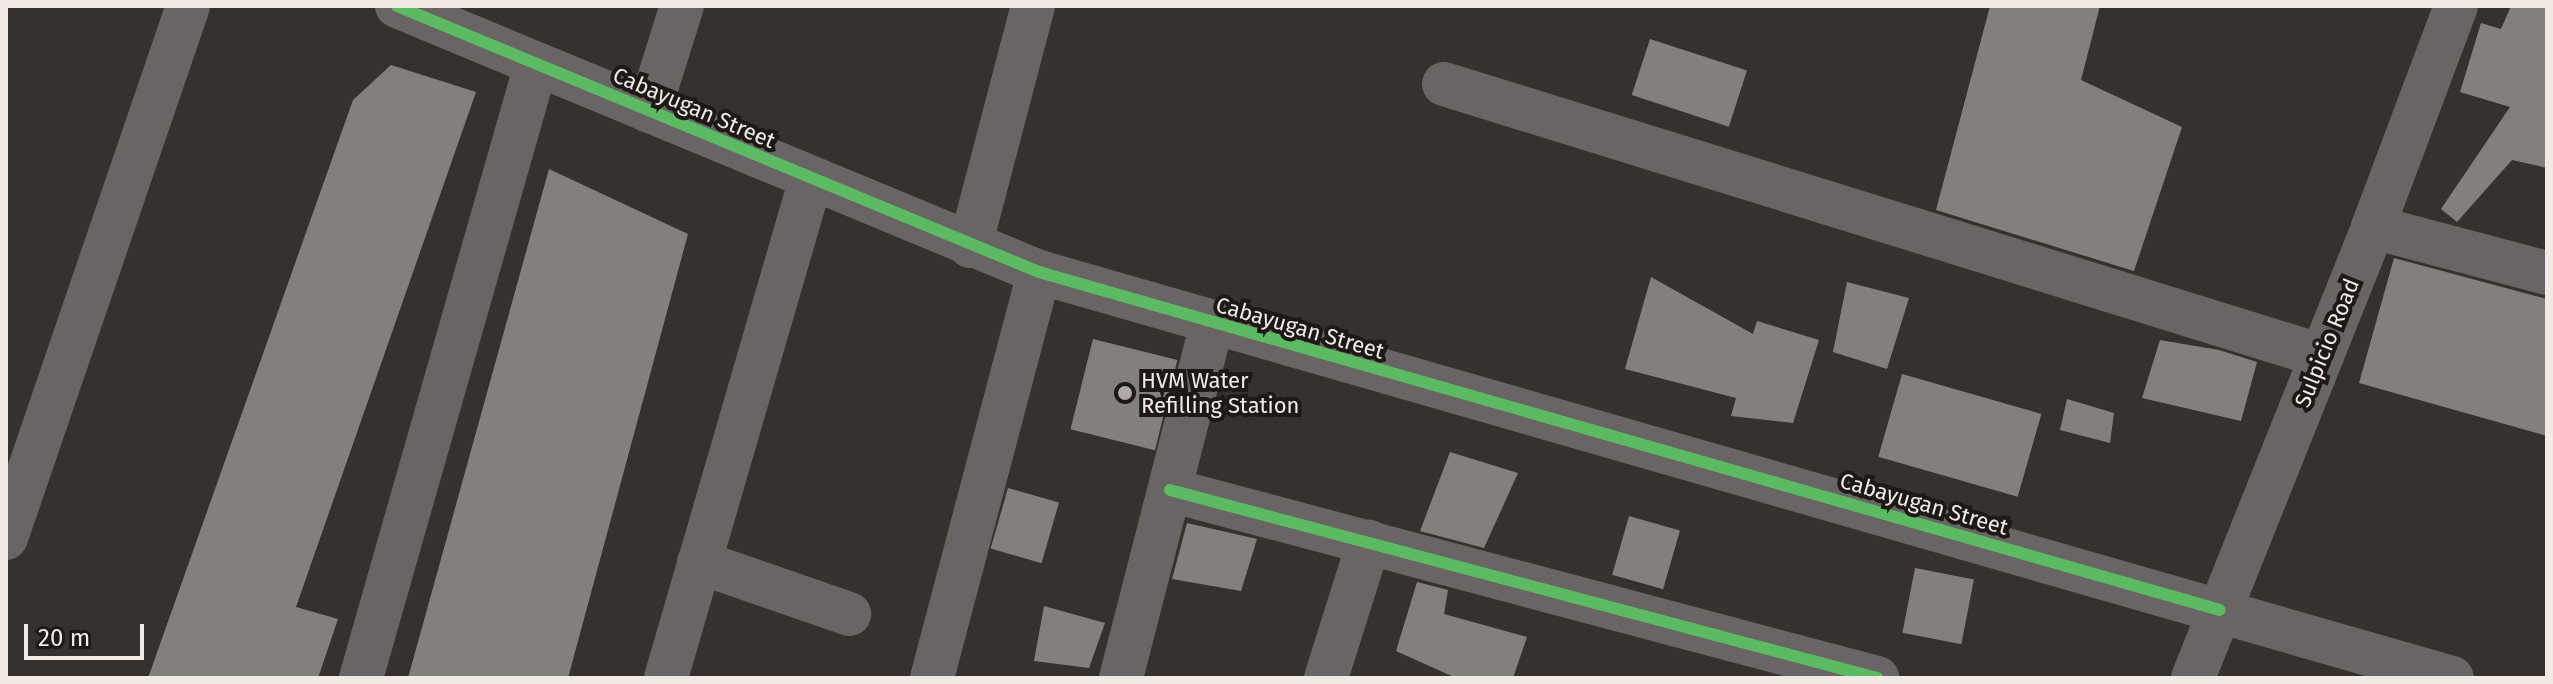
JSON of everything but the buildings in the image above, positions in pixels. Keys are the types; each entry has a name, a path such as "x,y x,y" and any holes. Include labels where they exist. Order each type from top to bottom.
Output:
{"street":[{"path":"6,538 188,6"},
{"name":"Cabayugan Street","path":"397,6 1039,272 2452,678"},
{"path":"649,111 682,6"},
{"path":"970,246 1033,6"},
{"name":"Sulpicio Road","path":"2193,678 2373,227 2456,6"},
{"path":"361,678 536,65"},
{"path":"1444,84 2322,356"},
{"path":"666,678 811,179"},
{"path":"2373,227 2547,273"},
{"path":"932,678 1039,272"},
{"path":"1121,678 1212,324"},
{"path":"1170,490 1369,542 1773,665 1877,678"},
{"path":"1326,678 1369,542"},
{"path":"699,562 849,614"}],"cycle path":[{"path":"397,6 1039,272 2220,610"},
{"path":"1170,490 1877,678"}],"place":[{"name":"HVM Water Refilling Station","path":"1125,393"}]}
